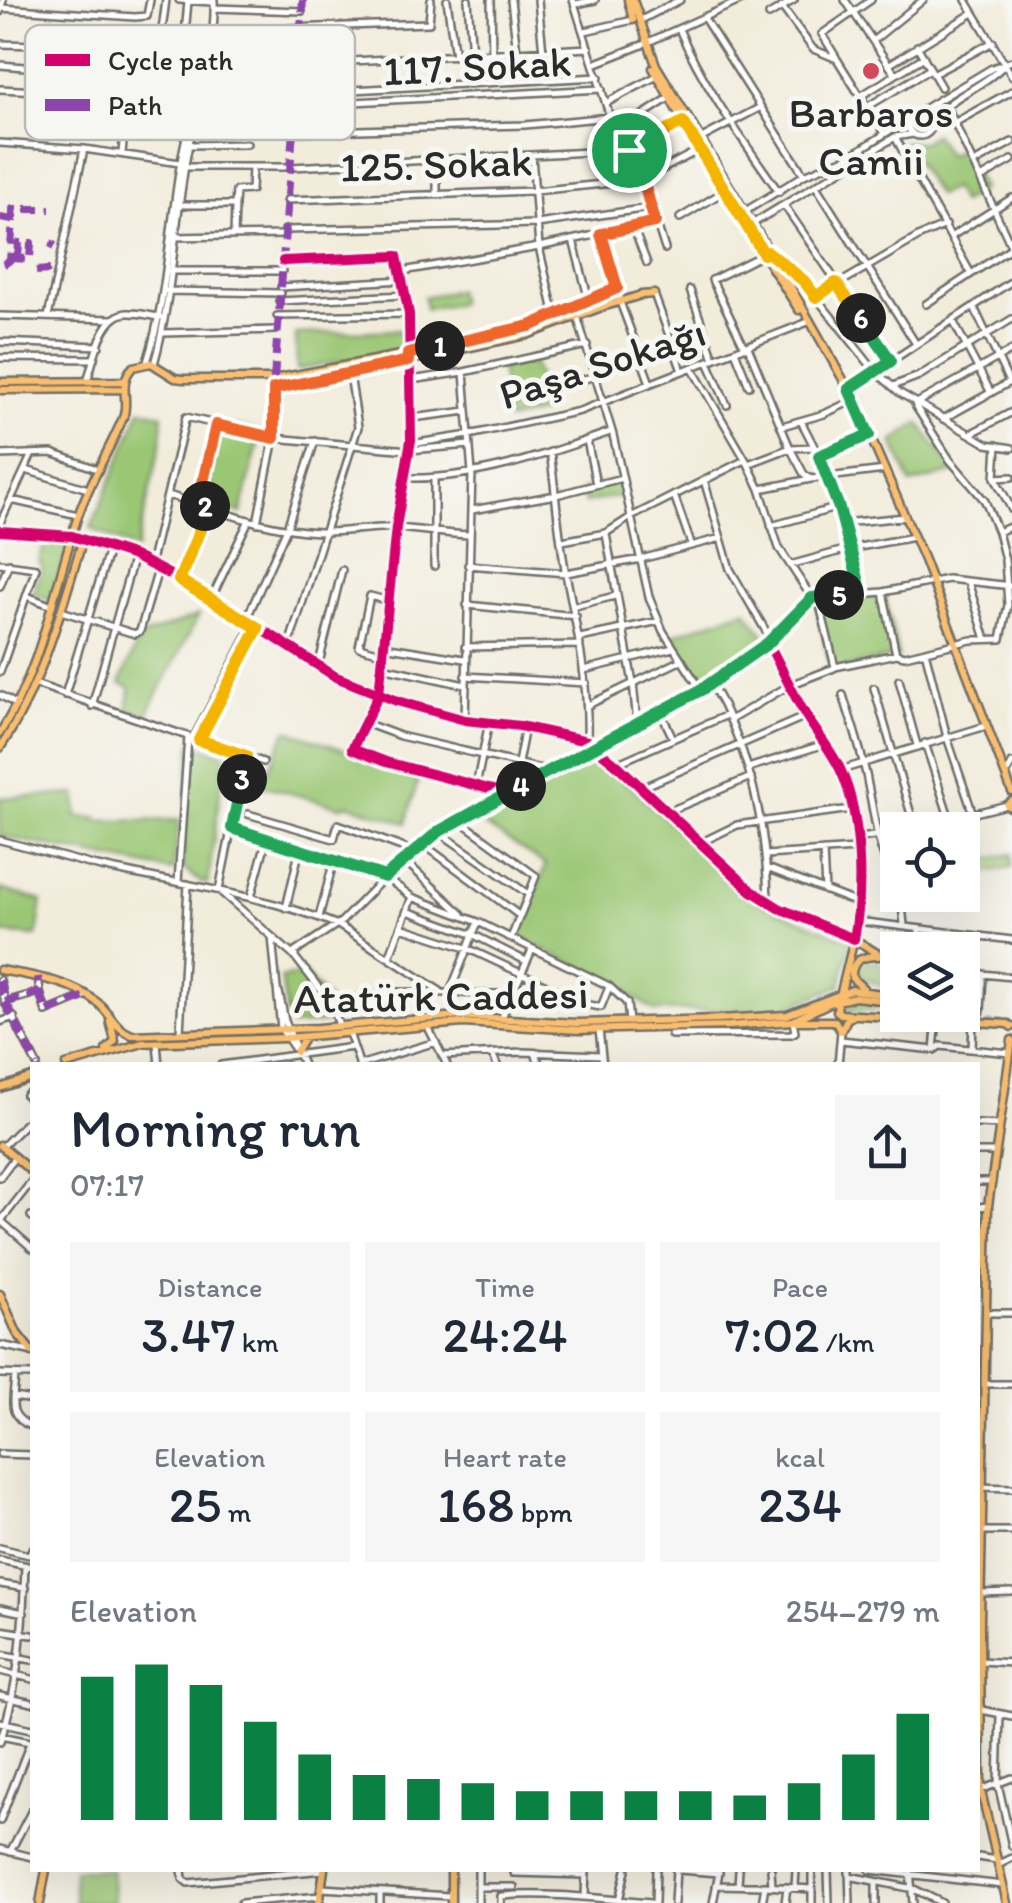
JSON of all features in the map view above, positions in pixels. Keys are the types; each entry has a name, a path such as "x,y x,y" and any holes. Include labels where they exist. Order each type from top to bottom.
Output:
{"main road":[{"path":"630,0 668,98 849,389 914,537 1012,792"},
{"path":"644,44 700,139 702,149"},
{"path":"727,190 752,224 815,331"},
{"path":"274,389 350,374 530,326 617,288 620,302"},
{"path":"0,733 17,705 58,609 78,515 124,416 123,385 133,368 151,363 175,378 274,379 527,336 620,302 654,294"},
{"path":"0,382 87,381 123,385"},
{"path":"0,390 123,385"},
{"path":"0,748 35,684 83,539"},
{"path":"988,727 1010,767 1012,781"},
{"path":"880,956 854,939 837,1011 880,1015"},
{"path":"880,956 868,956 854,964 852,978 864,989 880,994"},
{"name":"Atatürk Caddesi","path":"0,970 38,977 86,995 132,1035 340,1027 412,1018 502,1018 598,1026 793,1017"},
{"path":"793,1017 864,989"},
{"path":"839,997 880,998"},
{"path":"841,1035 847,1019 855,1014"},
{"path":"75,1062 126,1046 305,1037 428,1025 598,1026 793,1017 836,1021 841,1035"},
{"path":"101,1053 114,1041 110,1019"},
{"path":"980,1021 1012,1027"},
{"path":"296,1052 305,1037"},
{"path":"980,1570 982,1322 986,1313 988,1206 1012,1040"},
{"path":"0,1088 30,1079"},
{"path":"1,1146 30,1166"},
{"path":"0,1294 10,1320 30,1349"},
{"path":"982,1816 1009,1902"},
{"path":"40,1903 46,1872"},
{"path":"450,1899 451,1872"}],"street":[{"path":"3,0 0,10 135,17 148,16 150,0"},
{"path":"163,25 166,0"},
{"path":"179,0 302,11"},
{"path":"355,26 429,23 431,0"},
{"path":"447,0 455,56"},
{"path":"468,0 472,56"},
{"path":"491,0 492,54"},
{"path":"511,0 517,53"},
{"path":"538,0 543,52"},
{"path":"595,0 575,2 610,117 642,180 665,249"},
{"path":"585,30 636,20 680,0"},
{"path":"594,64 742,0"},
{"path":"768,15 794,0"},
{"path":"845,0 895,74"},
{"path":"871,0 822,34 886,134"},
{"path":"874,40 922,0"},
{"path":"966,0 1008,62 1012,76"},
{"path":"782,8 813,49 837,59"},
{"path":"890,64 973,12"},
{"path":"704,18 804,176"},
{"path":"679,29 731,123 779,192"},
{"path":"867,107 992,42"},
{"path":"0,44 25,45"},
{"path":"917,46 940,87"},
{"path":"355,59 588,48"},
{"path":"862,99 864,94 924,57"},
{"path":"744,212 804,176 850,156 1008,62"},
{"path":"931,121 948,102 1008,62"},
{"path":"0,65 25,68"},
{"path":"606,103 657,76"},
{"path":"355,93 598,77"},
{"path":"524,81 526,94"},
{"path":"406,87 407,100"},
{"name":"117. Sokak","path":"355,100 602,90"},
{"path":"954,123 1012,91"},
{"path":"618,131 668,98"},
{"path":"700,139 759,108"},
{"path":"926,304 1012,247 950,112"},
{"path":"752,224 896,136 926,134 931,121 926,114 917,113"},
{"path":"355,129 525,125 610,117"},
{"path":"910,118 908,126 913,134"},
{"path":"0,143 84,149 183,165 252,167 629,150 683,122"},
{"path":"896,136 970,272"},
{"path":"122,154 124,140"},
{"path":"151,363 168,291 186,140"},
{"path":"151,363 163,332 162,317 189,140"},
{"path":"974,163 1012,142"},
{"path":"188,144 247,144"},
{"path":"48,317 84,149"},
{"name":"125. Sokak","path":"287,200 534,191 642,180 702,149"},
{"path":"532,156 540,247 555,316"},
{"path":"437,160 437,194"},
{"path":"981,178 1012,160"},
{"path":"234,236 236,191 251,190 252,167"},
{"path":"816,186 916,344"},
{"path":"680,218 727,190"},
{"path":"952,236 1012,198"},
{"path":"178,205 236,205"},
{"path":"784,205 891,361"},
{"path":"174,237 537,224 650,208"},
{"path":"401,271 655,222"},
{"path":"816,297 946,225"},
{"path":"633,227 647,263"},
{"path":"601,234 617,288"},
{"path":"572,240 589,300"},
{"path":"811,479 790,448 747,348 712,280 766,253 804,281 875,371 915,404 969,434 1012,448"},
{"path":"283,260 397,256 409,314 410,447 396,528 379,694 352,748 386,762 508,794"},
{"path":"170,271 282,271"},
{"path":"280,294 404,280"},
{"path":"849,389 1012,281"},
{"path":"690,290 727,405"},
{"path":"168,291 406,295"},
{"path":"654,294 682,371"},
{"path":"620,302 650,384"},
{"path":"943,420 1011,382 974,307"},
{"path":"0,316 113,319 124,313 162,317"},
{"path":"277,316 409,314"},
{"path":"578,316 612,432 649,598 701,690"},
{"path":"893,386 919,376 1012,318"},
{"path":"87,381 113,319"},
{"path":"953,321 991,393"},
{"name":"Paşa Sokağı","path":"410,447 547,420 604,403 808,322"},
{"path":"163,332 276,330"},
{"path":"0,342 99,346"},
{"path":"411,380 586,345"},
{"path":"915,404 1012,350"},
{"path":"735,351 748,386"},
{"path":"0,358 94,359"},
{"path":"692,368 747,462 789,565 815,598 835,668"},
{"path":"464,372 472,473 465,720"},
{"path":"288,648 358,427 350,374"},
{"path":"544,390 596,376"},
{"path":"257,522 274,438 274,379"},
{"path":"781,426 854,400"},
{"path":"616,764 835,668 1001,638 1011,606 1006,560 998,532 985,501 950,460 915,404"},
{"path":"412,418 467,411"},
{"path":"969,434 1012,412"},
{"name":"Paşa Sokağı","path":"166,494 186,417 274,438 410,447 470,445"},
{"path":"800,421 819,456 839,508 862,593"},
{"path":"198,504 216,425"},
{"path":"405,478 434,479 472,473 612,432"},
{"path":"819,456 869,435"},
{"path":"587,440 596,484"},
{"path":"178,882 193,739 252,624 315,441"},
{"path":"996,445 995,478 1012,510"},
{"path":"562,541 606,533 674,495 747,462 790,448 812,447"},
{"path":"550,452 586,683 590,743"},
{"path":"0,455 52,453 97,469"},
{"path":"0,523 32,454"},
{"path":"26,470 88,490"},
{"path":"760,489 885,470"},
{"path":"995,478 1012,477"},
{"path":"472,510 622,478"},
{"path":"434,479 434,566"},
{"path":"0,531 72,536 134,556 212,598 318,667 379,694 465,720 525,727 590,743 752,891 854,939 860,904 849,793 841,770 806,716 739,587 704,480"},
{"path":"150,565 166,494 287,528 323,532 396,528 469,534"},
{"path":"674,495 691,545"},
{"path":"12,500 78,515"},
{"path":"179,580 209,508"},
{"path":"771,526 839,508"},
{"path":"843,523 905,517"},
{"path":"212,598 248,520"},
{"path":"998,532 1012,526"},
{"path":"606,533 637,723"},
{"path":"789,565 914,537"},
{"path":"468,565 566,573 721,538"},
{"path":"65,695 110,546"},
{"path":"92,706 134,556"},
{"path":"0,563 36,568 0,672"},
{"path":"0,586 9,564"},
{"path":"26,596 135,634 140,631 158,570"},
{"path":"318,667 342,570"},
{"path":"294,958 294,952 338,924 438,832 550,771 590,743 701,690 770,642 815,598 883,592 948,579 1010,587"},
{"path":"968,582 986,638"},
{"path":"883,592 896,654"},
{"path":"389,601 370,596 359,646 465,660"},
{"path":"574,606 616,596"},
{"path":"467,605 576,616"},
{"path":"466,646 580,642 659,621"},
{"path":"584,670 674,648"},
{"path":"925,652 972,812"},
{"path":"588,705 682,660"},
{"path":"382,667 465,685"},
{"path":"465,676 586,683"},
{"path":"899,680 947,812"},
{"path":"711,683 729,717 751,777 762,822 768,900"},
{"path":"35,684 263,762"},
{"path":"874,688 909,812"},
{"path":"842,694 863,762 880,853"},
{"path":"0,696 17,705"},
{"path":"660,711 673,738"},
{"path":"641,788 806,716"},
{"path":"365,722 400,736 550,771"},
{"path":"476,786 489,722"},
{"path":"518,763 525,727"},
{"path":"841,770 988,727"},
{"path":"748,768 826,744"},
{"path":"219,890 246,756"},
{"path":"667,812 751,777"},
{"path":"980,812 1010,805"},
{"path":"700,843 738,825 851,810"},
{"path":"248,814 334,839 338,824 415,852"},
{"path":"459,820 536,876 511,939"},
{"path":"232,828 385,877 412,897 478,922 609,986 627,1002 629,1022"},
{"path":"438,832 528,894"},
{"path":"855,838 880,835"},
{"path":"251,897 267,838"},
{"path":"0,840 96,865 251,897 319,917 338,924 440,991"},
{"path":"423,844 520,916"},
{"path":"286,908 300,848"},
{"path":"766,856 856,849"},
{"path":"823,851 825,891"},
{"path":"319,917 334,860"},
{"path":"405,861 464,916"},
{"path":"767,868 860,904"},
{"path":"180,1033 188,884"},
{"path":"219,890 294,958 330,1002 340,1027"},
{"path":"390,956 412,897"},
{"path":"407,911 474,935 526,961"},
{"path":"902,912 904,926"},
{"path":"857,921 1012,940"},
{"path":"450,992 478,922"},
{"path":"401,928 468,949 565,996 600,1007"},
{"path":"272,937 285,1029 301,1062"},
{"path":"502,1018 532,950"},
{"path":"980,975 1012,977"},
{"path":"980,1010 983,975"},
{"path":"38,977 46,1012 86,995"},
{"path":"0,980 6,1002 36,1062"},
{"path":"603,1062 598,1026 600,1007 609,986"},
{"path":"330,1002 376,994 440,991 511,994"},
{"path":"6,1002 40,992"},
{"path":"0,1022 14,1017"},
{"path":"671,1035 791,1034 795,1032 793,1017"},
{"path":"428,1025 445,1061 492,1053 602,1055"},
{"path":"934,1050 936,1032"},
{"path":"972,1049 973,1032"},
{"path":"348,1033 358,1062"},
{"path":"838,1062 841,1035 934,1050 940,1046 1010,1054"},
{"path":"369,1062 436,1042"},
{"path":"158,1043 159,1062"},
{"path":"242,1062 353,1047"},
{"path":"492,1053 495,1062"},
{"path":"535,1053 539,1062"},
{"path":"1,1146 30,1119"},
{"path":"980,1124 1012,1119"},
{"path":"980,1152 998,1152"},
{"path":"0,1176 15,1157"},
{"path":"980,1182 992,1182"},
{"path":"30,1184 0,1221 30,1246"},
{"path":"980,1207 988,1206"},
{"path":"986,1313 1012,1313"},
{"path":"0,1318 10,1320"},
{"path":"22,1338 30,1335"},
{"path":"0,1345 30,1352"},
{"path":"0,1374 30,1375"},
{"path":"15,1375 13,1412 17,1420 30,1427"},
{"path":"984,1384 1012,1384"},
{"path":"14,1397 30,1400"},
{"path":"0,1454 30,1455"},
{"path":"980,1487 1012,1488"},
{"path":"982,1531 1012,1531"},
{"path":"0,1548 30,1553"},
{"path":"0,1560 29,1566 24,1588 21,1659 14,1699 1,1738 30,1743"},
{"path":"0,1584 24,1588"},
{"path":"980,1593 1012,1592"},
{"path":"24,1600 30,1602"},
{"path":"0,1608 24,1613"},
{"path":"0,1630 30,1635"},
{"path":"0,1654 30,1660"},
{"path":"980,1661 1012,1663"},
{"path":"0,1672 30,1679"},
{"path":"0,1696 30,1703"},
{"path":"980,1710 1012,1716"},
{"path":"1000,1714 998,1784 1012,1846"},
{"path":"3,1723 30,1729"},
{"path":"0,1822 30,1746"},
{"path":"980,1791 1012,1778"},
{"path":"10,1852 30,1814"},
{"path":"980,1830 990,1832"},
{"path":"0,1849 30,1857"},
{"path":"980,1858 997,1863 1012,1858"},
{"path":"182,1872 188,1883 303,1872"},
{"path":"478,1872 478,1903"},
{"path":"514,1891 514,1872 586,1872 585,1896"},
{"path":"619,1900 626,1872"},
{"path":"478,1887 501,1887 543,1900 585,1896 653,1903 656,1872"},
{"path":"674,1903 678,1872"},
{"path":"713,1903 719,1872"},
{"path":"738,1886 739,1872"},
{"path":"762,1903 771,1872"},
{"path":"785,1903 795,1872"},
{"path":"812,1872 812,1903"},
{"path":"828,1872 829,1903"},
{"path":"850,1903 849,1873 914,1889 942,1903"},
{"path":"914,1903 910,1873 1003,1885"},
{"path":"876,1882 876,1903"},
{"path":"716,1886 812,1889"},
{"path":"501,1887 501,1899"},
{"path":"501,1899 514,1891"},
{"path":"380,1892 380,1903"},
{"path":"241,1903 380,1892 450,1899"}],"green space":[{"path":"934,134 947,155 963,148 982,189 961,203 953,188 937,195 903,142 923,142"},
{"path":"650,142 665,165 645,175 632,151"},
{"path":"457,290 459,303 426,309 424,297"},
{"path":"405,330 405,349 297,370 296,334"},
{"path":"533,361 547,411 508,421 501,367"},
{"path":"141,409 163,415 161,442 136,550 91,528"},
{"path":"218,422 261,432 241,513 203,503"},
{"path":"919,423 955,472 911,484 893,442"},
{"path":"620,480 624,495 585,503 582,490"},
{"path":"58,535 68,544 52,601 33,594 43,567 39,562 45,544 53,543"},
{"path":"885,595 898,656 831,670 816,601"},
{"path":"746,610 766,638 702,684 673,635"},
{"path":"199,615 146,716 127,709 131,688 120,683 140,637"},
{"path":"287,730 419,776 406,823 347,804 341,807 261,785"},
{"path":"191,744 225,754 208,883 202,883 182,867"},
{"path":"593,754 762,904 851,941 840,986 782,1009 655,1011 610,981 517,936 546,865 467,814"},
{"path":"76,794 77,817 99,821 179,820 173,871 0,836 0,798"},
{"path":"1012,854 1012,867 980,874 980,861"},
{"path":"0,889 42,901 37,936 0,933"},
{"path":"869,959 880,964 880,985 861,977 859,968"},
{"path":"305,974 333,1006 337,1021 292,1026 281,978"},
{"path":"859,1000 880,1003 880,1010 846,1011 844,1004"},
{"path":"74,1872 111,1872 114,1903 74,1903"}],"tunnel":[{"path":"980,1016 1012,1022"}],"marked path":[{"path":"301,25 303,0"},
{"path":"274,379 292,140"},
{"path":"13,220 13,209 50,209"},
{"path":"0,218 13,220 10,260 0,267"},
{"path":"10,258 30,259 31,243 19,243 18,258"},
{"path":"50,243 55,246"},
{"path":"36,271 50,270"},
{"path":"5,1002 40,992 38,977"},
{"path":"0,980 5,1002 35,1062"},
{"path":"40,992 46,1012 87,995"}],"cycle path":[{"path":"283,261 397,256 409,314 411,440 396,527 379,694 352,749 386,762 508,794"},
{"path":"0,531 72,536 134,556 212,597 336,677 397,701 465,720 520,726 587,741 752,891 779,908 854,939 859,854 848,789 838,764 803,710 768,643"}],"place":[{"name":"Barbaros Camii","path":"871,71"}],"route":[{"path":"683,122 764,254 768,252 804,281 816,297 836,283 891,361 849,389 869,435 819,456 839,508 862,593 812,598 768,643 701,690 459,820 426,841 385,877 232,828 246,756 199,740 258,628 179,580 209,508 198,504 216,425 274,438 274,389 408,361 408,354 530,326 617,288 601,234 655,222 641,173 629,150 683,122"}]}
